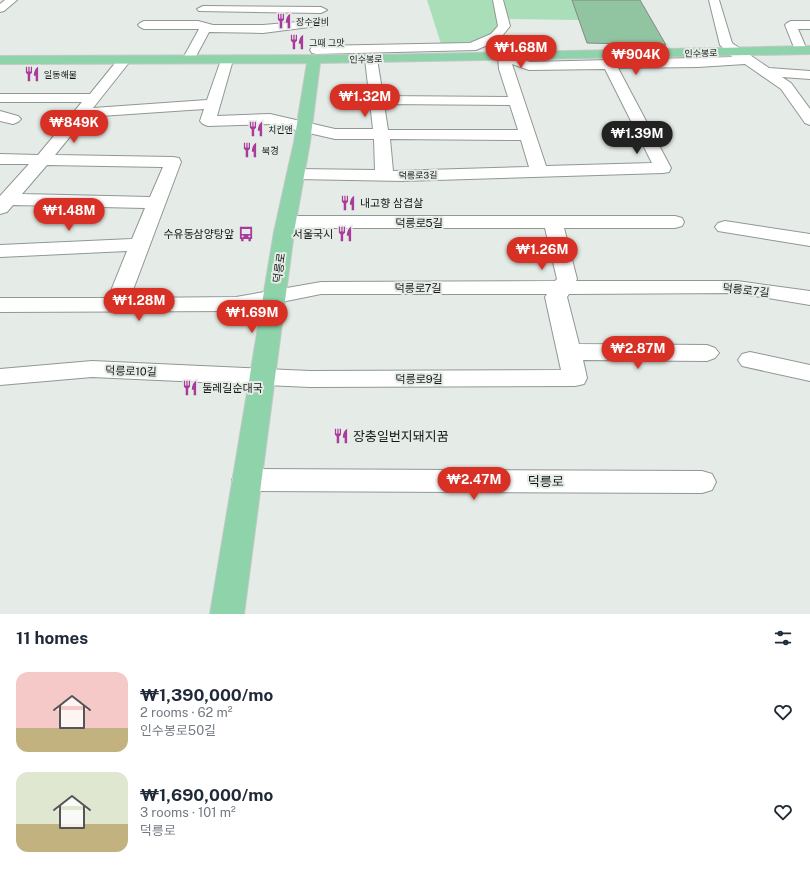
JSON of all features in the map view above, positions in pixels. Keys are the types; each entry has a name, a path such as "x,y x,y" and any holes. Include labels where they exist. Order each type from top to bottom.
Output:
{"main road":[{"name":"인수봉로","path":"0,60 227,60 315,55 371,60 805,50"},
{"name":"덕릉로","path":"227,614 286,222 304,128 315,55"}],"street":[{"path":"0,9 12,0"},
{"path":"203,9 321,5 321,23 315,55 472,47 495,37 504,26 498,0"},
{"path":"714,0 726,45 786,86 810,120"},
{"path":"144,25 198,26 263,30 321,23"},
{"name":"인수봉로","path":"805,50 791,25 810,25"},
{"path":"188,60 206,27"},
{"path":"540,172 506,69 504,57 529,66 698,63 740,61 736,52"},
{"path":"4,204 125,60"},
{"path":"227,60 208,121 270,119 335,134 528,136"},
{"path":"371,60 384,156 384,176"},
{"name":"덕릉로3길","path":"296,174 384,176 663,168 609,64"},
{"path":"767,72 810,75"},
{"path":"0,98 94,98"},
{"path":"794,98 810,100"},
{"path":"376,100 517,101"},
{"path":"82,112 213,104"},
{"path":"0,159 173,162 155,203 116,305"},
{"path":"4,204 155,203"},
{"name":"덕릉로5길","path":"286,222 675,222"},
{"path":"553,222 567,279 556,297 569,352 707,353"},
{"path":"725,227 810,240"},
{"path":"0,251 139,245"},
{"name":"덕릉로7길","path":"0,305 236,304 321,288 737,287 810,298"},
{"name":"덕릉로9길","path":"263,376 310,379 575,378 569,352"},
{"path":"750,360 810,373"},
{"name":"덕릉로10길","path":"0,377 92,369 263,376"},
{"name":"덕릉로","path":"246,480 702,482"}],"green space":[{"path":"427,0 572,0 579,20 502,19 504,26 472,47 442,47"}],"building":[{"path":"572,0 640,0 666,45 587,43"}],"place":[{"name":"장수갈비","path":"284,21"},
{"name":"그때 그맛","path":"297,42"},
{"name":"일동해물","path":"32,74"},
{"name":"치킨앤","path":"256,129"},
{"name":"북경","path":"250,150"},
{"name":"내고향 삼겹살","path":"348,203"},
{"name":"수유동삼양탕앞","path":"246,234"},
{"name":"서울국시","path":"345,234"},
{"name":"둘레길순대국","path":"190,388"},
{"name":"장충일번지돼지꿈","path":"341,436"}]}
